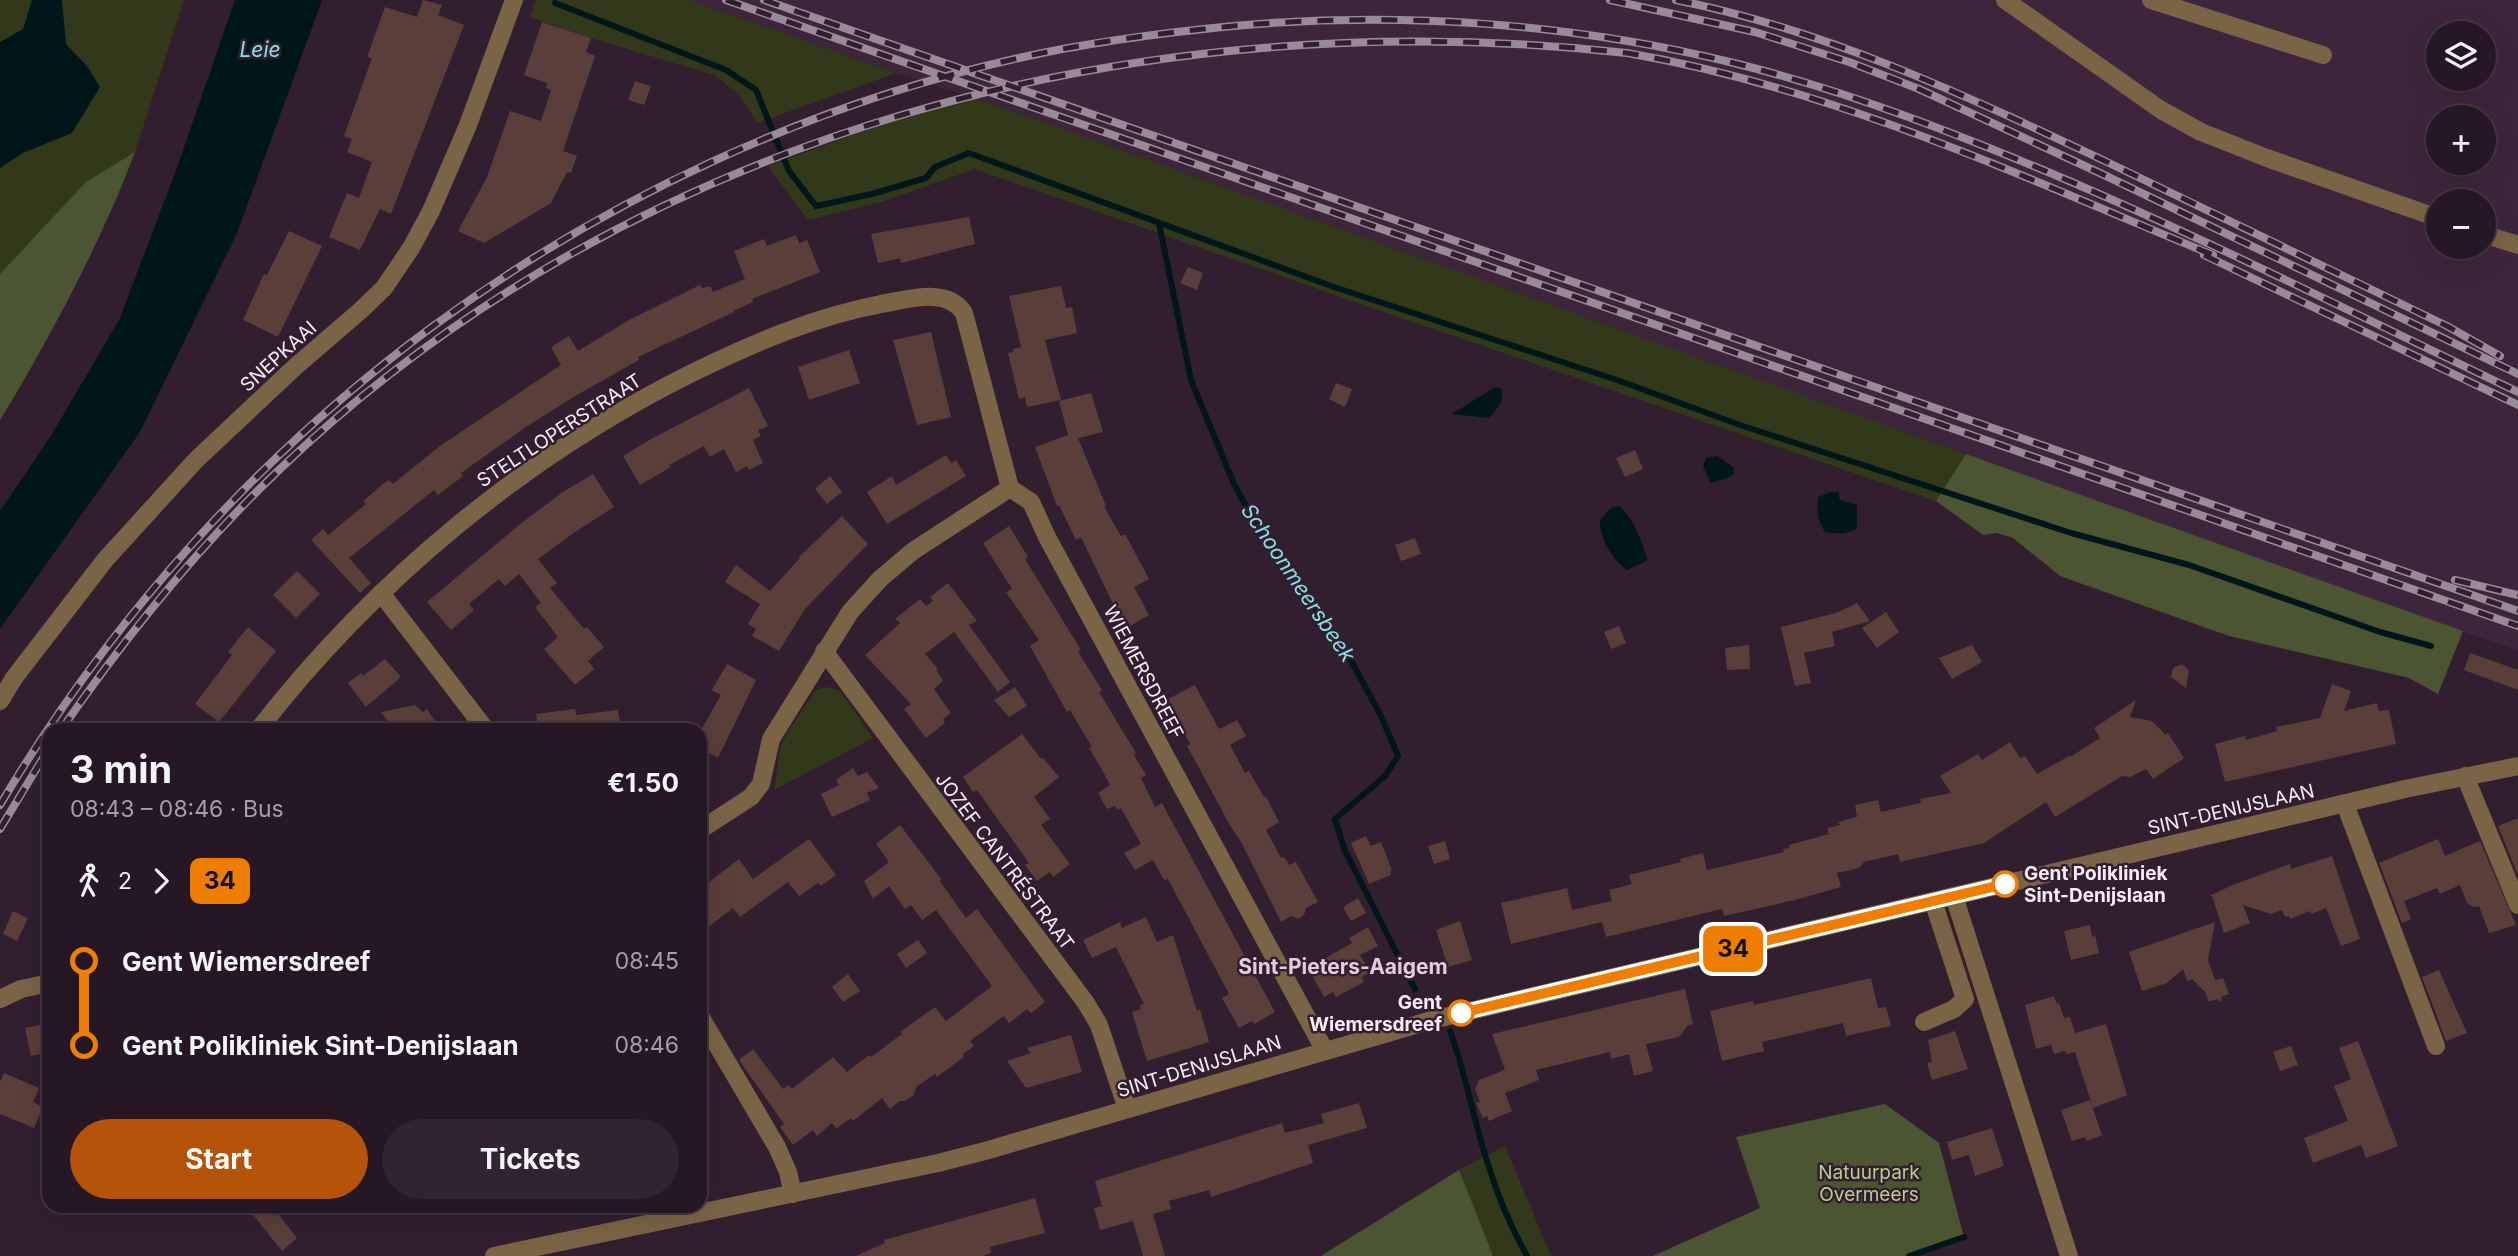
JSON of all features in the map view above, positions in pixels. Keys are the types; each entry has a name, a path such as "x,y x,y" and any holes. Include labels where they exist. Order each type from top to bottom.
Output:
{"street":[{"name":"SNEPKAAI","path":"0,701 14,678 105,560 196,460 295,366 384,288 411,248 431,211 468,125 514,0"},
{"path":"2005,0 2161,110 2201,132 2267,159 2426,214"},
{"path":"2151,0 2323,55"},
{"path":"2496,238 2518,245"},
{"name":"STELTLOPERSTRAAT","path":"264,723 339,635 415,561 484,503 553,454 623,410 696,371 773,335 852,310 928,297 951,300 959,304 964,313 1010,488"},
{"path":"707,825 751,797 761,784 771,739 850,612 880,579 913,551 1010,488"},
{"name":"WIEMERSDREEF","path":"1010,488 1031,502 1047,537 1325,1051"},
{"path":"381,593 481,723"},
{"name":"JOZEF CANTRÉSTRAAT","path":"824,651 1086,1003 1099,1025 1127,1109"},
{"name":"SINT-DENIJSLAAN","path":"707,1212 962,1157 1432,1020 2345,804 2518,766"},
{"path":"2465,776 2518,905"},
{"path":"2345,804 2436,1046"},
{"path":"1954,896 2069,1256"},
{"path":"1924,1022 1954,1009 1965,999 1933,901"},
{"path":"0,999 21,989 42,984"},
{"path":"707,1028 777,1147 788,1172 793,1194"},
{"name":"SINT-DENIJSLAAN","path":"494,1256 701,1213"}],"shaded area":[{"path":"690,0 2518,0 2518,650 2419,617 993,104 896,73"}],"green space":[{"path":"0,0 184,0 135,152 115,204 21,386 0,420"},
{"path":"536,0 690,0 896,73 757,123 740,95 714,75 530,17"},
{"path":"963,95 1966,454 1936,501 975,169 884,201 808,220 768,166"},
{"path":"135,152 74,289 0,420 0,274 86,182"},
{"path":"1966,454 2463,631 2438,694 2409,678 2229,636 2060,576 2013,538 1996,533 1983,535 1936,501"},
{"path":"827,687 839,690 873,738 774,790 780,749 787,733 816,690"},
{"name":"Natuurpark Overmeers","path":"1885,1104 1939,1143 1964,1237 1909,1256 1653,1256 1760,1208 1736,1137"},
{"path":"1505,1146 1551,1256 1321,1256 1459,1170"},
{"path":"1459,1170 1493,1256 1321,1256"}],"water":[{"path":"32,0 62,0 66,44 87,66 100,87 72,133 23,153 0,168 0,42 23,29"},
{"name":"Leie","path":"235,0 322,0 237,233 140,432 0,629 0,511 52,434 119,320 174,176"},
{"path":"1495,387 1502,389 1502,398 1489,418 1452,414"},
{"path":"1717,456 1733,467 1734,474 1711,483 1703,467 1706,458"},
{"path":"1838,492 1840,500 1857,505 1857,528 1841,533 1825,532 1818,515 1818,497"},
{"path":"1619,506 1634,524 1648,560 1627,570 1608,548 1600,527 1600,520 1611,508"}],"building":[{"path":"423,0 442,5 438,15 464,25 391,214 380,209 360,250 329,237 347,193 359,198 372,162 347,152 352,139 344,136 372,58 367,57 385,7 417,17"},
{"path":"542,22 591,38 586,52 595,56 563,151 577,156 571,173 567,172 551,203 484,243 458,231 487,177 510,111 541,121 551,90 546,88 547,83 524,75"},
{"path":"635,81 651,86 644,105 628,100"},
{"path":"969,217 975,244 901,263 900,258 878,263 871,234"},
{"path":"289,231 322,246 278,337 243,320 264,274 267,275"},
{"path":"796,235 799,243 807,240 820,272 752,299 753,302 734,312 638,357 639,360 526,427 461,473 463,476 438,495 434,490 349,558 371,583 360,593 311,540 323,529 328,535 366,504 363,501 383,484 389,480 393,484 440,446 561,365 551,347 569,336 578,351 629,320 700,285 702,288 710,286 713,292 745,279 734,251 764,239 767,246"},
{"path":"1188,267 1203,273 1197,290 1180,283"},
{"path":"1061,286 1066,308 1072,307 1077,333 1045,340 1061,400 1027,407 1025,397 1019,399 1008,353 1021,347 1009,296"},
{"path":"931,332 951,417 917,425 893,340"},
{"path":"849,350 860,383 809,400 798,367"},
{"path":"1336,383 1352,389 1345,407 1329,399"},
{"path":"749,388 768,426 758,430 761,436 753,440 763,463 749,470 747,466 736,472 724,449 710,457 704,446 640,485 623,456"},
{"path":"1091,393 1103,432 1078,438 1106,506 1104,507 1121,536 1125,534 1149,579 1134,587 1149,615 1125,629 1081,537 1076,540 1059,505 1057,506 1035,447 1068,435 1059,401"},
{"path":"1635,450 1643,469 1625,477 1616,458"},
{"path":"946,455 951,463 956,460 966,476 887,524 867,492 892,476 896,485"},
{"path":"593,474 614,507 538,559 557,583 550,588 584,629 587,627 604,647 588,661 594,669 575,685 544,649 558,637 535,607 541,603 519,574 505,586 499,579 469,604 474,610 451,630 427,602 519,525 563,492"},
{"path":"830,476 842,492 827,504 815,489"},
{"path":"842,516 868,544 805,609 779,651 752,636 756,629 748,624 760,604 725,582 736,565 770,591 799,557"},
{"path":"1009,526 1028,557 1025,559 1081,650 1078,652 1102,690 1099,692 1136,753 1134,755 1146,775 1141,778 1155,807 1162,803 1275,1012 1254,1024 1252,1021 1239,1028 1222,998 1229,994 1168,879 1164,880 1153,860 1135,870 1124,853 1141,844 1121,808 1118,810 1115,806 1107,809 1098,793 1110,785 1089,748 1092,747 1070,710 1067,712 1030,646 1039,640 1006,592 1012,589 983,543"},
{"path":"1415,538 1421,554 1401,561 1395,545"},
{"path":"297,571 320,594 296,618 273,595"},
{"path":"948,583 977,621 969,625 1010,682 998,692 954,632 925,654 938,669 936,670 943,681 934,689 951,713 943,719 945,723 926,738 904,709 911,704 865,655 900,623 895,619 920,599 926,606 933,601 930,597"},
{"path":"1857,603 1870,621 1832,632 1835,646 1804,653 1811,683 1795,686 1781,627 1836,613"},
{"path":"1886,612 1899,632 1877,648 1862,628"},
{"path":"1619,626 1626,643 1611,649 1604,632"},
{"path":"248,627 276,651 219,722 195,704 232,655 228,652"},
{"path":"1749,645 1750,669 1727,670 1725,648"},
{"path":"1972,645 1982,662 1952,679 1939,658"},
{"path":"2470,653 2518,670 2518,690 2464,670"},
{"path":"385,659 401,677 366,707 348,683 361,673 363,676"},
{"path":"727,664 756,680 718,758 707,752 705,723 721,695 712,690"},
{"path":"2182,664 2189,671 2186,688 2171,677 2173,668"},
{"path":"2332,684 2351,691 2344,711 2377,703 2379,711 2389,710 2396,744 2225,782 2215,744 2245,736 2246,740 2277,731 2276,727 2320,718"},
{"path":"1195,685 1219,729 1237,720 1246,736 1230,745 1245,773 1249,771 1264,797 1266,796 1279,822 1266,830 1281,858 1284,857 1289,865 1296,862 1318,902 1306,908 1304,915 1298,919 1291,916 1281,922 1241,842 1187,746 1190,744 1166,700"},
{"path":"1015,687 1027,706 1009,717 994,700"},
{"path":"2136,700 2130,717 2152,721 2166,735 2168,733 2184,758 2153,779 2146,769 2130,777 2122,776 2055,817 2046,802 1984,843 1900,862 1898,854 1864,862 1859,868 1837,873 1841,887 1795,900 1724,916 1722,909 1606,937 1602,922 1511,944 1501,903 1567,888 1572,910 1612,901 1609,890 1632,884 1629,875 1681,862 1680,859 1703,853 1707,870 1784,852 1783,849 1789,848 1789,845 1829,834 1827,828 1857,817 1855,805 1878,800 1881,812 1921,803 1920,799 1951,793 1940,776 1978,754 1982,760 2010,742 2020,758 2025,756 2037,774 2100,738 2094,728"},
{"path":"415,705 423,712 427,709 436,723 389,723 381,712"},
{"path":"575,709 576,715 618,710 620,723 538,723 536,714"},
{"path":"1022,734 1059,777 1034,797 1050,819 1041,825 1070,864 1053,877 1050,872 1037,881 1025,865 1029,863 977,790 973,792 963,777"},
{"path":"853,768 858,776 867,772 879,788 867,793 870,800 832,817 821,794 839,785 836,780"},
{"path":"2518,818 2518,875 2498,826"},
{"path":"900,825 942,880 940,881 966,918 977,909 1045,1002 1031,1013 1027,1009 1009,1023 1004,1016 970,1041 974,1046 963,1054 964,1057 937,1077 935,1074 916,1087 914,1095 905,1101 900,1101 890,1109 882,1098 853,1121 851,1118 836,1129 832,1123 817,1136 813,1130 793,1145 780,1127 784,1124 739,1060 753,1049 783,1089 788,1085 792,1089 833,1057 847,1072 869,1055 871,1057 935,1007 946,1021 992,986 936,910 922,920 911,905 905,909 889,886 873,899 864,881 889,862 876,844"},
{"path":"1366,836 1371,846 1381,842 1392,870 1391,875 1369,884 1351,843"},
{"path":"809,839 836,875 821,886 818,883 799,896 788,882 740,917 733,908 707,928 707,884 739,859 753,879"},
{"path":"2438,839 2445,856 2480,841 2516,925 2489,933 2479,906 2474,907 2467,903 2460,885 2440,894 2437,888 2404,901 2411,919 2402,923 2379,863"},
{"path":"1445,841 1450,859 1434,864 1428,846"},
{"path":"2332,856 2360,939 2341,946 2326,908 2290,919 2289,916 2285,917 2282,910 2271,914 2243,905 2250,923 2224,933 2212,896 2209,896 2290,864 2291,869"},
{"path":"1358,898 1366,913 1351,921 1343,907"},
{"path":"13,911 28,918 17,941 3,934"},
{"path":"1146,917 1157,942 1173,935 1209,1042 1147,1061 1132,1012 1141,1009 1140,1005 1144,1004 1116,947 1092,958 1083,940 1120,922 1122,928"},
{"path":"1460,921 1472,960 1448,967 1436,930"},
{"path":"2215,922 2208,960 2215,980 2223,978 2229,994 2221,997 2222,1002 2217,999 2209,1002 2205,992 2192,979 2187,981 2183,969 2167,983 2142,991 2129,952"},
{"path":"2090,925 2099,953 2071,960 2064,931"},
{"path":"1368,927 1378,946 1360,955 1370,972 1362,977 1364,982 1336,997 1333,992 1324,997 1308,968 1352,943 1349,938"},
{"path":"918,940 927,953 906,968 897,954"},
{"path":"2439,970 2467,1033 2446,1041 2422,977"},
{"path":"848,974 860,991 843,1002 832,987"},
{"path":"1871,978 1878,1008 1886,1007 1891,1026 1846,1036 1843,1023 1762,1042 1764,1051 1722,1061 1710,1011 1753,1001 1754,1005"},
{"path":"1685,989 1693,1024 1688,1025 1679,1037 1646,1044 1653,1071 1634,1076 1629,1054 1611,1059 1610,1052 1536,1070 1539,1080 1505,1093 1512,1111 1489,1121 1487,1116 1483,1118 1476,1103 1480,1102 1475,1089 1479,1080 1505,1070 1492,1034"},
{"path":"2054,996 2064,1018 2070,1017 2075,1033 2106,1024 2127,1095 2093,1108 2075,1052 2054,1054 2051,1045 2036,1049 2025,1005"},
{"path":"42,1024 42,1054 31,1056 25,1028"},
{"path":"1955,1031 1968,1069 1932,1080 1927,1063 1932,1062 1928,1040"},
{"path":"1071,1035 1082,1072 1026,1088 1007,1061 1031,1053 1027,1048"},
{"path":"2358,1041 2398,1146 2366,1158 2361,1145 2313,1163 2304,1138 2348,1121 2334,1086 2351,1079 2339,1048"},
{"path":"2291,1046 2298,1065 2280,1071 2273,1052"},
{"path":"4,1073 39,1088 33,1102 42,1106 42,1109 34,1128 0,1114 0,1082"},
{"path":"2090,1100 2102,1135 2087,1141 2085,1137 2072,1141 2061,1110"},
{"path":"1359,1103 1367,1128 1308,1145 1313,1163 1211,1197 1209,1190 1169,1201 1171,1209 1153,1214 1165,1256 1143,1256 1133,1221 1100,1230 1094,1208 1102,1206 1095,1181 1282,1123 1285,1133 1324,1123 1321,1114"},
{"path":"1992,1128 2004,1166 1975,1176 1969,1155 1952,1160 1947,1142"},
{"path":"1035,1198 1045,1233 990,1247 991,1253 983,1256 856,1256 885,1243 884,1240"},
{"path":"252,1213 277,1213 297,1238 282,1251"}],"waterway":[{"path":"555,3 726,70 756,90 789,171 816,206 872,194 926,178 935,167 969,153 1334,287 1617,380 1740,425 2071,533 2189,565 2380,632 2431,646"},
{"name":"Schoonmeersbeek","path":"1159,223 1191,380 1234,484 1267,544 1343,646 1380,714 1398,756 1385,776 1335,819 1345,851 1415,989"},
{"name":"Schoonmeersbeek","path":"1450,1031 1491,1173 1527,1256"},
{"path":"1909,1256 1964,1237"}],"railway":[{"path":"726,0 2518,626"},
{"path":"764,0 2518,611"},
{"path":"1610,0 1755,32 1849,62 1919,89 2518,374"},
{"path":"1676,0 1733,13 1843,47 1949,90 2055,137 2447,326 2500,356"},
{"path":"54,723 90,669 193,543 308,429 433,326 567,237 711,162 861,102 1045,52 1152,35 1296,22 1359,20 1485,24 1611,38 1734,63 1821,87 1991,148 2241,259 2518,392"},
{"path":"66,723 164,594 220,530 280,469 420,352 572,254 734,174 905,114 1081,72 1262,48 1445,42 1627,53 1703,68 1852,111 1998,166 2213,255"},
{"path":"2204,255 2518,405"},
{"path":"2455,580 2518,595"},
{"path":"0,805 42,742"},
{"path":"0,829 42,760"}],"bus line":[{"name":"34","path":"1461,1013 2005,884"}],"place":[{"name":"Gent Polikliniek Sint-Denijslaan","path":"2005,884"},
{"name":"Gent Wiemersdreef","path":"1461,1013"}],"district":[{"name":"Sint-Pieters-Aaigem","path":"1343,967"}]}
